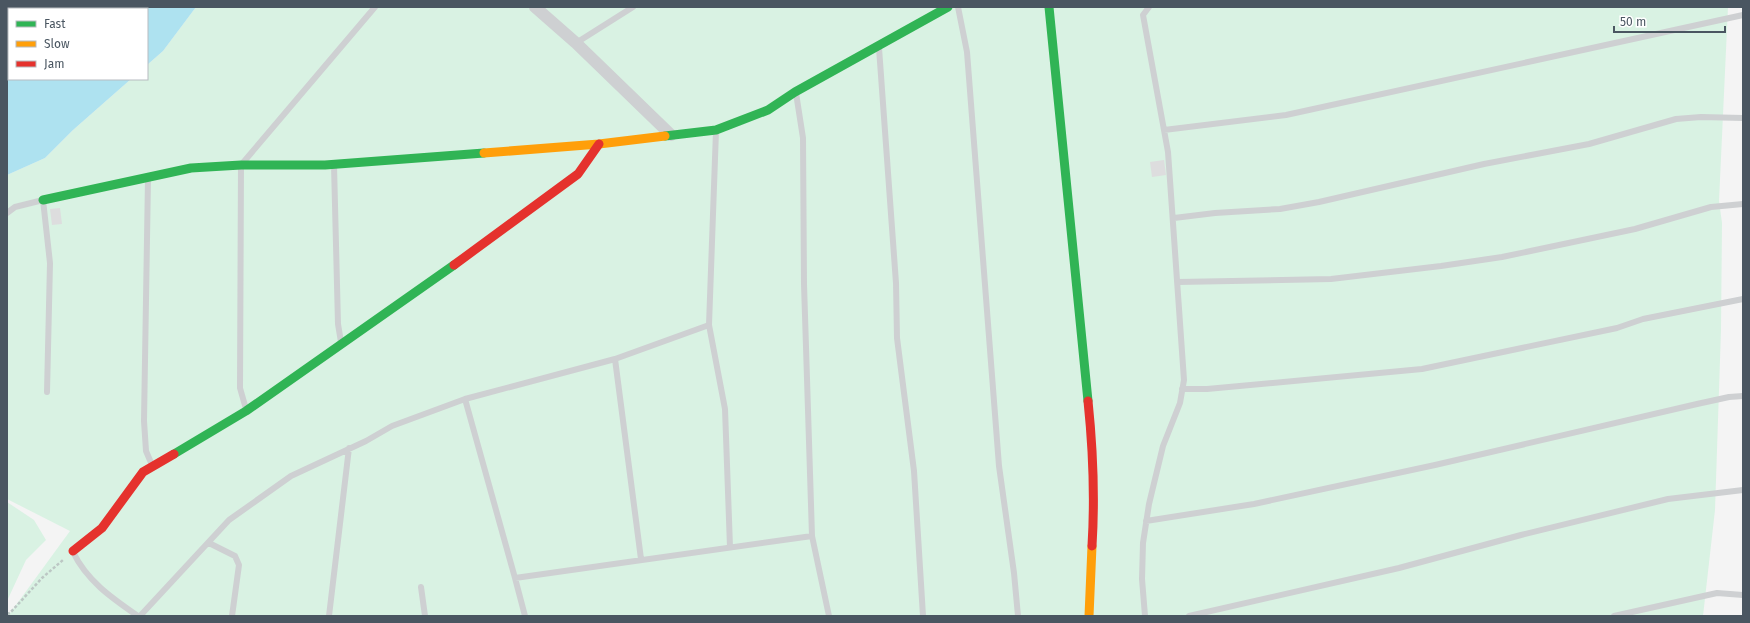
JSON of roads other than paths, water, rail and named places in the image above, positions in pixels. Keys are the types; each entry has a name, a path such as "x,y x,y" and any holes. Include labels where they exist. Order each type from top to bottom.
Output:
{"street":[{"path":"535,7 576,43 671,135"},
{"path":"43,200 191,168 241,164 334,164 600,144 716,130 768,110 795,92 948,7"},
{"path":"1049,7 1055,80 1093,452 1094,510 1090,616"},
{"path":"73,551 102,528 143,472 246,411 341,343 412,296 578,174 600,144"}],"lane":[{"path":"246,411 240,388 241,164 375,7"},
{"path":"576,43 633,7"},
{"path":"958,7 967,52 999,466 1014,573 1018,616"},
{"path":"1145,616 1142,579 1143,543 1146,521 1163,446 1180,403 1184,380 1174,218 1168,152 1142,15 1149,7"},
{"path":"1164,130 1299,112 1743,15"},
{"path":"879,45 896,275 896,338 914,471 923,616"},
{"path":"795,92 803,138 804,284 812,536 829,616"},
{"path":"1174,218 1215,213 1280,209 1319,202 1484,164 1589,144 1676,120 1701,117 1743,118"},
{"path":"716,130 709,325 725,409 730,547"},
{"path":"334,164 338,324 341,343"},
{"path":"148,177 144,421 146,451 153,466"},
{"path":"7,213 15,208 43,200 50,263 47,392"},
{"path":"1178,282 1331,279 1440,266 1502,257 1635,229 1711,207 1743,204"},
{"path":"1182,389 1207,389 1422,369 1617,328 1643,319 1743,299"},
{"path":"73,551 79,565 96,584 139,616 229,520 291,476 366,441 392,426 464,399 615,358 709,325"},
{"path":"615,358 641,560"},
{"path":"1146,521 1254,504 1697,404 1729,397 1743,396"},
{"path":"464,399 525,616"},
{"path":"329,616 349,448"},
{"path":"1189,616 1399,568 1521,535 1668,499 1743,490"},
{"path":"515,578 812,536"},
{"path":"208,543 235,556 239,565 232,616"},
{"path":"420,587 425,616"},
{"path":"1614,616 1717,593 1743,595"}],"water":[{"path":"7,7 196,7 163,51 148,64 148,8 8,8 8,80 130,80 73,130 45,158 7,175"}]}
